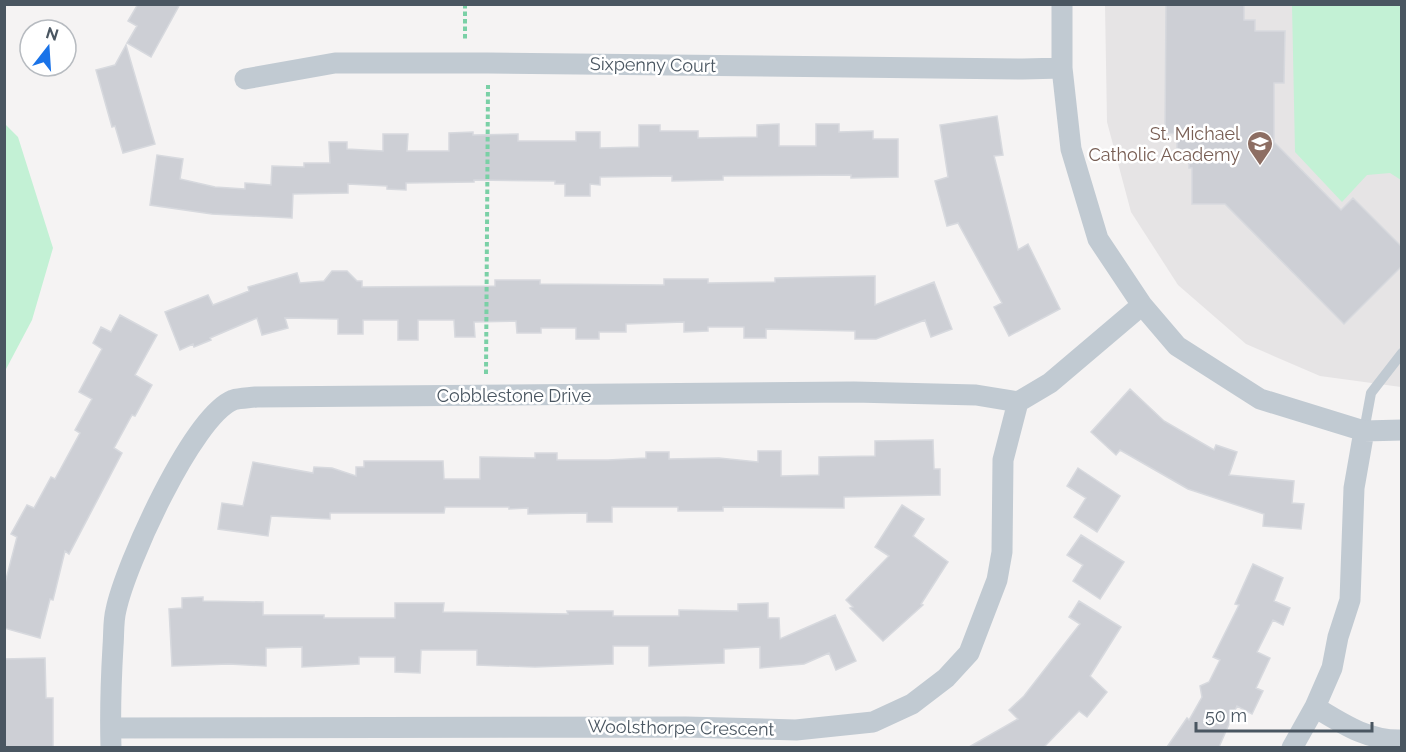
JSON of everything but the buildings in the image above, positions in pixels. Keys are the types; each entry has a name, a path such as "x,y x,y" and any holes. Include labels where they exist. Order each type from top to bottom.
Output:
{"street":[{"path":"1062,4 1062,68 1071,148 1098,239 1142,305 1177,346 1260,399 1364,431 1401,430"},
{"name":"Sixpenny Court","path":"245,79 335,63 1062,68"},
{"path":"1018,402 1050,383 1142,305"},
{"name":"Cobblestone Drive","path":"111,738 111,669 116,611 126,577 158,502 192,443 213,416 232,400 256,397 854,392 976,395 1018,402"},
{"name":"Woolsthorpe Crescent","path":"111,738 686,727 796,730 873,722 912,704 946,678 969,653 997,580 1002,552 1003,460 1018,402"},
{"path":"1292,747 1315,707 1332,668 1338,637 1350,600 1354,488 1364,431"},
{"path":"1315,707 1352,730 1386,741 1401,740"}],"lane":[{"path":"1364,431 1371,393 1401,354"}],"path":[{"path":"465,4 465,63"},
{"path":"486,396 488,63"}],"shaded area":[{"name":"St. Michael Catholic Academy","path":"1105,5 1401,5 1401,387 1320,376 1246,344 1178,285 1131,212 1107,122"}],"green space":[{"path":"1292,5 1401,5 1401,180 1390,173 1367,175 1342,202 1295,152"},
{"path":"5,124 18,137 53,248 32,320 5,371"}],"place":[{"name":"St. Michael Catholic Academy","path":"1260,167"}]}
